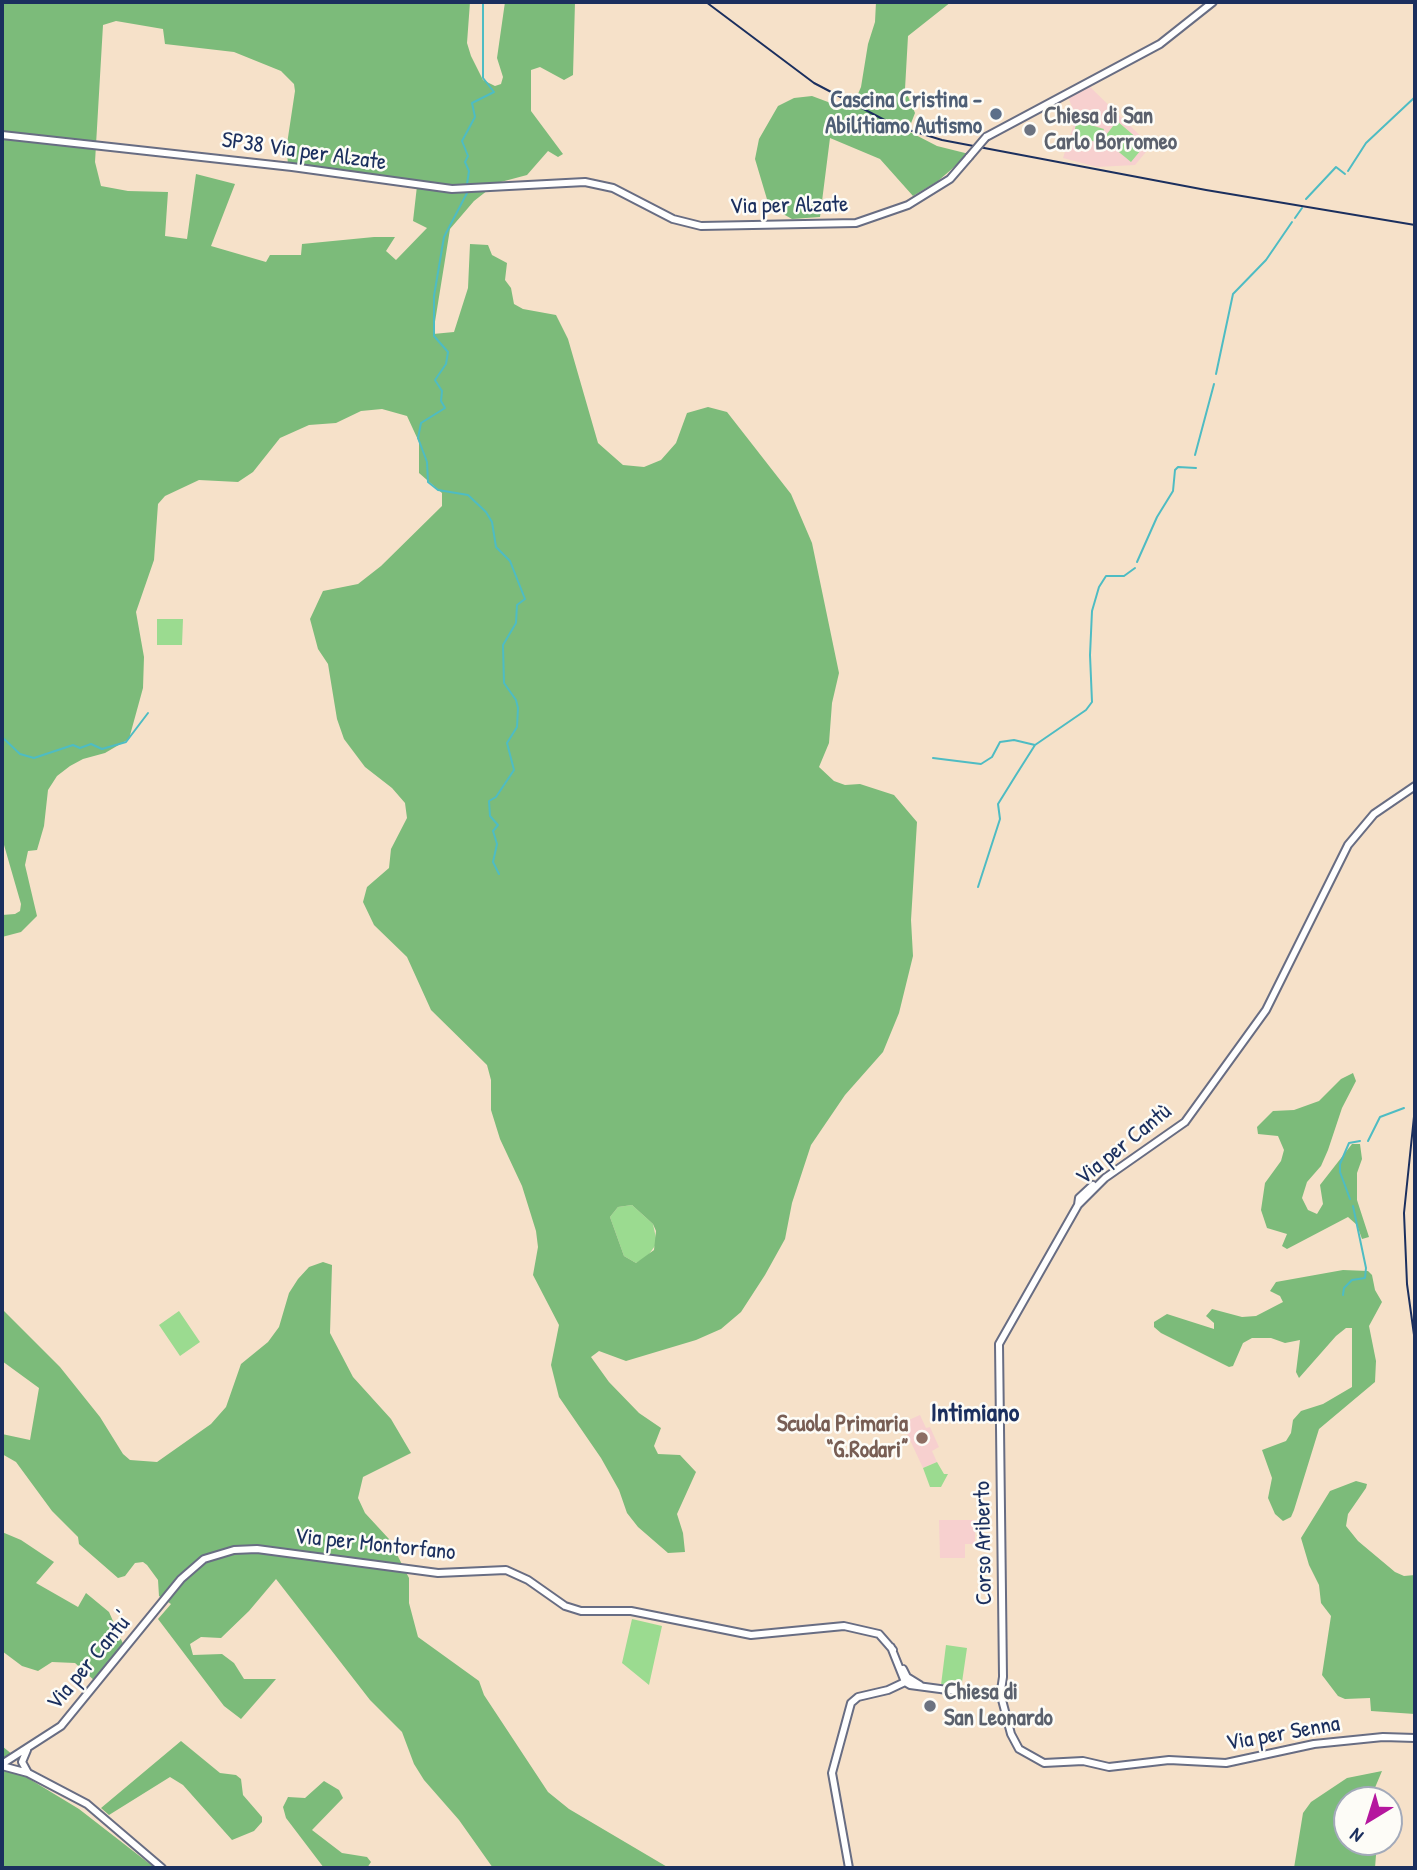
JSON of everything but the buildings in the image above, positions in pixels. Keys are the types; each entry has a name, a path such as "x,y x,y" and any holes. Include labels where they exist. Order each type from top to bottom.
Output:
{"street":[{"name":"Via per Alzate","path":"601,184 692,225 856,223 908,205 950,179 986,137 1160,44 1213,2"},
{"name":"SP38 Via per Alzate","path":"2,135 279,165 452,189 564,181 601,184"},
{"name":"Via per Cantù","path":"999,1403 999,1344 1078,1205 1105,1178 1185,1122 1254,1028 1290,965 1348,845 1374,814 1415,786"},
{"name":"Corso Ariberto","path":"996,1694 1003,1681 999,1403"},
{"name":"Via per Montorfano","path":"165,1600 204,1559 222,1552 250,1549 438,1573 506,1570 528,1580 565,1606 581,1611 631,1611 751,1635 844,1626 879,1634 891,1647"},
{"name":"Via per Cantu'","path":"2,1765 61,1726 165,1600"},
{"path":"891,1647 905,1682"},
{"path":"891,1647 908,1677 926,1687"},
{"path":"849,1868 832,1773 851,1703 858,1697 888,1690 905,1682 981,1695 996,1694"},
{"name":"Via per Senna","path":"996,1694 1015,1742 1031,1759 1044,1763 1083,1761 1115,1767 1168,1760 1239,1762 1314,1744 1383,1737 1415,1738"},
{"path":"27,1749 22,1762 28,1773"},
{"path":"14,1756 28,1773"},
{"path":"14,1756 16,1768"},
{"path":"2,1765 28,1773 77,1797 102,1814 162,1868"}],"shaded area":[{"path":"1089,86 1151,146 1135,165 1097,167 1063,158 1076,117 1068,97"},
{"name":"Scuola Primaria “G.Rodari”","path":"920,1415 926,1428 930,1427 939,1447 932,1451 937,1462 923,1468 902,1423"},
{"path":"939,1520 975,1520 975,1544 965,1544 965,1558 940,1558"}],"green space":[{"path":"2,2 470,2 467,43 483,80 495,86 501,84 503,77 497,58 505,2 575,2 573,75 564,80 540,67 531,70 531,111 563,154 558,157 548,151 527,175 497,183 474,201 450,229 433,334 454,332 468,288 470,244 488,245 492,255 507,263 505,280 511,288 514,304 523,309 556,315 568,339 598,443 623,465 644,467 661,460 676,443 687,413 708,407 727,412 791,494 812,543 839,673 832,703 829,743 819,767 834,781 845,785 860,784 894,795 917,822 911,920 913,956 899,1013 883,1052 845,1095 811,1145 792,1203 785,1239 765,1275 741,1312 721,1329 696,1340 626,1361 599,1351 591,1357 609,1382 639,1413 661,1428 654,1446 658,1454 680,1455 696,1472 677,1514 685,1552 668,1553 638,1527 627,1513 619,1490 601,1458 559,1397 551,1365 559,1325 533,1275 538,1247 536,1231 522,1186 500,1139 491,1110 491,1080 487,1065 431,1010 407,957 374,925 363,902 367,887 389,868 391,849 407,818 405,803 392,788 365,767 344,739 337,719 328,664 318,649 310,619 323,591 358,584 381,566 442,506 442,493 419,473 419,442 407,416 382,409 361,411 336,423 309,425 280,438 253,472 238,482 199,480 165,496 158,504 154,560 136,612 144,657 143,688 129,739 105,753 70,766 57,776 48,790 44,826 37,850 28,851 25,865 37,916 21,932 2,937 2,915 15,914 20,911 21,904 2,838","holes":["116,21 163,29 165,44 234,52 281,71 294,84 295,91 287,144 288,169 417,186 413,221 427,228 396,260 386,251 395,237 374,237 302,244 301,255 270,255 266,262 211,246 235,184 196,174 187,239 165,236 168,192 128,191 101,186 95,162 103,25","632,1205 653,1224 656,1231 654,1250 636,1263 624,1256 610,1217 618,1207"]},
{"path":"876,2 951,2 908,36 905,89 915,113 908,131 937,146 969,154 938,181 913,196 880,159 830,138 820,217 792,219 769,206 755,159 759,139 778,106 794,98 812,96 844,108 855,101 861,87 868,44 875,22"},
{"path":"1077,121 1104,129 1100,143 1073,136"},
{"path":"1117,121 1145,145 1131,162 1103,139"},
{"path":"157,619 183,619 182,645 157,645"},
{"path":"1353,1073 1356,1081 1342,1108 1328,1150 1321,1166 1307,1182 1302,1198 1308,1210 1317,1214 1323,1204 1320,1185 1352,1144 1360,1144 1362,1159 1357,1173 1357,1200 1369,1237 1362,1239 1357,1225 1348,1217 1287,1249 1282,1246 1287,1234 1267,1228 1261,1210 1265,1183 1281,1161 1284,1150 1278,1136 1258,1134 1257,1127 1273,1111 1294,1110 1319,1101 1341,1079"},
{"path":"632,1205 653,1224 657,1243 647,1257 636,1263 624,1256 610,1217 618,1207"},
{"path":"323,1262 332,1265 330,1333 353,1377 391,1419 411,1453 363,1477 358,1498 365,1513 389,1539 409,1578 409,1603 418,1637 479,1681 484,1695 548,1792 569,1809 669,1868 493,1868 459,1820 424,1780 414,1764 402,1732 370,1700 276,1579 221,1638 201,1637 190,1644 193,1655 222,1654 234,1663 244,1679 276,1679 241,1719 224,1706 158,1619 171,1604 159,1596 158,1580 147,1565 143,1562 135,1563 125,1576 118,1578 79,1544 78,1537 52,1511 16,1462 2,1454 2,1434 30,1440 39,1388 2,1361 2,1309 60,1367 100,1417 123,1454 130,1460 157,1462 211,1424 226,1407 241,1364 268,1342 279,1327 289,1293 298,1279 309,1267"},
{"path":"1343,1270 1368,1271 1382,1302 1369,1326 1376,1361 1375,1382 1319,1429 1294,1510 1291,1517 1283,1521 1275,1514 1268,1498 1272,1478 1262,1450 1286,1441 1291,1433 1293,1420 1301,1411 1323,1404 1352,1387 1352,1328 1346,1328 1336,1336 1299,1378 1296,1372 1300,1340 1285,1343 1271,1338 1252,1338 1243,1343 1233,1366 1229,1367 1161,1333 1154,1327 1154,1322 1167,1314 1214,1329 1214,1323 1206,1316 1212,1309 1242,1317 1256,1316 1283,1302 1280,1296 1270,1291 1276,1282"},
{"path":"179,1311 200,1342 180,1356 159,1325"},
{"path":"937,1462 944,1474 948,1474 941,1487 930,1487 923,1468"},
{"path":"1356,1481 1367,1484 1348,1514 1346,1526 1358,1541 1395,1572 1404,1576 1415,1575 1415,1714 1371,1711 1370,1698 1345,1699 1338,1696 1322,1675 1331,1616 1321,1603 1319,1585 1309,1565 1301,1538 1330,1491"},
{"path":"2,1532 21,1540 54,1562 36,1583 78,1607 86,1593 109,1612 124,1646 96,1682 75,1663 52,1662 38,1671 22,1666 2,1651"},
{"path":"632,1619 662,1626 649,1685 622,1663"},
{"path":"946,1645 967,1648 961,1689 941,1685"},
{"path":"181,1741 220,1773 236,1775 241,1779 243,1795 262,1817 262,1822 254,1831 232,1840 183,1785 170,1777 109,1815 101,1808"},
{"path":"2,1746 13,1755 6,1761 8,1766 79,1809 155,1868 2,1868"},
{"path":"1382,1771 1376,1786 1335,1786 1347,1778"},
{"path":"324,1781 339,1790 343,1798 312,1830 342,1853 367,1857 371,1862 367,1868 324,1868 286,1818 283,1807 288,1797 305,1798"},
{"path":"1333,1787 1333,1856 1376,1856 1375,1868 1294,1868 1303,1813 1311,1802"}],"waterway":[{"path":"467,184 469,171 465,162 468,156 462,141 475,117 472,103 494,92 483,78 483,2"},
{"path":"1348,171 1366,143 1415,97"},
{"path":"1306,199 1336,167 1345,174"},
{"path":"467,193 444,237 434,296 434,336 448,352 446,364 435,380 442,391 441,401 445,408 421,423 418,438 427,462 428,482 438,490 468,495 486,512 492,522 496,547 510,561 525,599 517,605 516,623 503,645 504,683 516,700 518,708 517,727 507,743 514,770 496,797 489,801 490,816 498,825 493,831 497,844 493,862 499,874"},
{"path":"1295,218 1302,208"},
{"path":"1216,374 1233,294 1266,260 1292,222"},
{"path":"1195,455 1214,384"},
{"path":"1137,562 1157,517 1173,491 1175,470 1178,467 1196,468"},
{"path":"978,887 1000,819 998,804 1035,745 1086,710 1092,702 1092,611 1099,587 1106,576 1124,576 1135,568"},
{"path":"2,737 20,754 34,758 73,745 80,748 91,744 102,749 126,742 148,713"},
{"path":"933,758 981,764 992,757 1000,742 1014,740 1035,745"},
{"path":"1368,1141 1380,1117 1404,1108"},
{"path":"1350,1199 1340,1172 1340,1164 1349,1143 1360,1141"},
{"path":"1343,1295 1344,1288 1352,1280 1365,1278 1366,1268 1353,1206"}],"railway":[{"path":"706,2 814,83 896,126 942,140 1206,190 1415,225"},
{"path":"1415,1107 1404,1213 1407,1284 1415,1342"}],"place":[{"name":"Cascina Cristina - Abilítiamo Autismo","path":"996,114"},
{"name":"Chiesa di San Carlo Borromeo","path":"1030,130"},
{"name":"Scuola Primaria “G.Rodari”","path":"922,1438"},
{"name":"Chiesa di San Leonardo","path":"930,1706"}],"district":[{"name":"Intimiano","path":"975,1414"}]}
